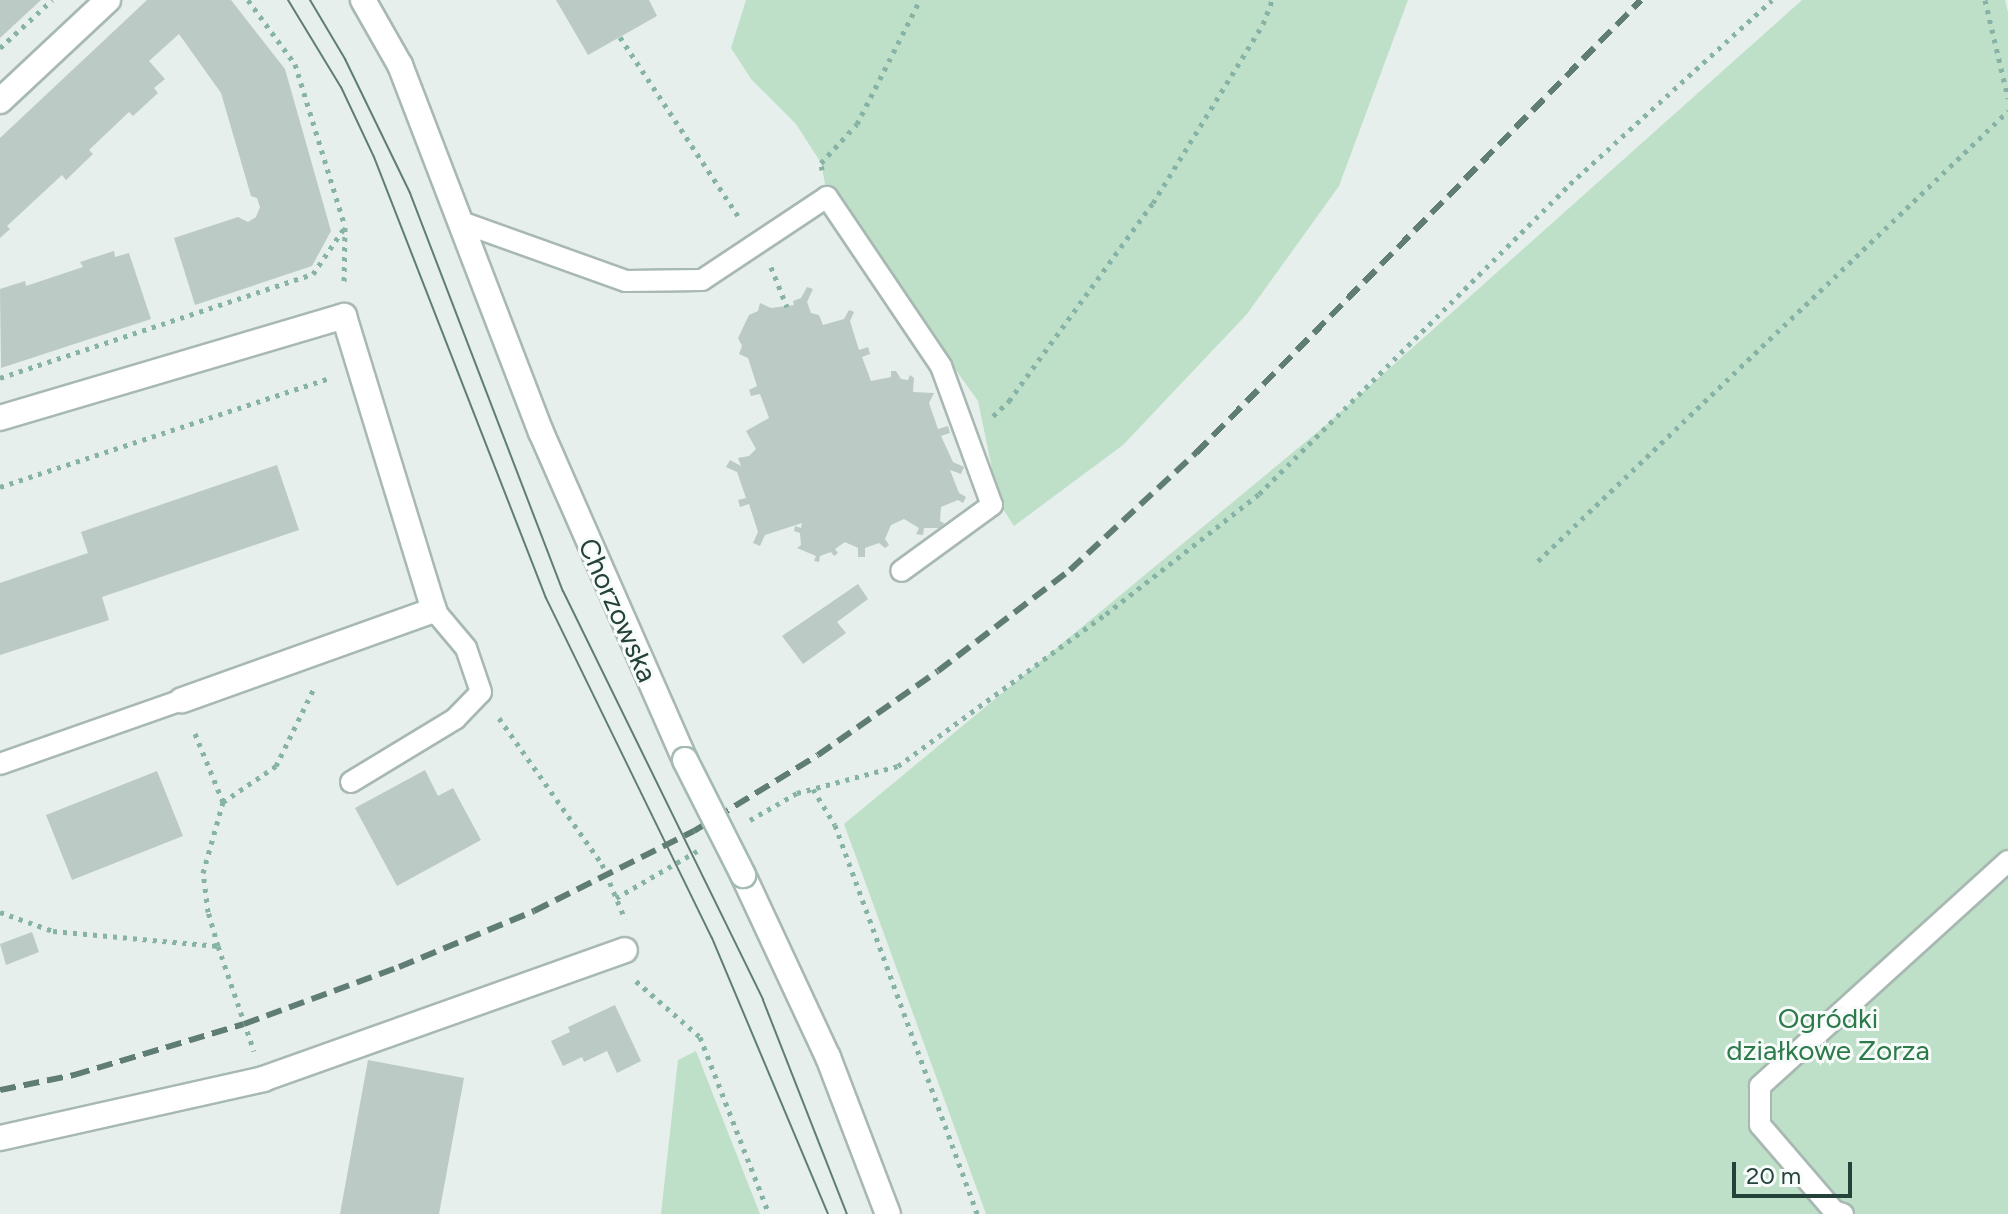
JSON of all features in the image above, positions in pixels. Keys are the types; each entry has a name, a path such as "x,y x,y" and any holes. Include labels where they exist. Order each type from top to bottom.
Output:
{"street":[{"path":"0,101 108,0"},
{"name":"Chorzowska","path":"363,0 400,65 581,527 685,760 828,1057 888,1214"},
{"path":"0,418 344,316 434,610 182,700"},
{"path":"0,1138 263,1079 625,950"}],"lane":[{"path":"461,222 626,281 702,280 827,197 941,366 992,505 901,571"},
{"path":"351,782 455,719 481,692 466,648 434,610"},
{"path":"0,764 182,700"},
{"path":"1843,1214 1834,1211 1760,1125 1760,1086 2008,861"}],"path":[{"path":"0,48 52,0"},
{"path":"248,0 295,64 345,227 344,316"},
{"path":"827,197 821,163 857,124 920,0"},
{"path":"969,438 1009,401 1153,203 1263,24 1272,0"},
{"path":"797,793 898,766 1106,614 1259,494 1559,195 1772,0"},
{"path":"1985,0 2008,98"},
{"path":"620,37 775,272 787,307"},
{"path":"1538,561 2008,111"},
{"path":"0,378 313,274 345,227"},
{"path":"0,487 360,368"},
{"path":"223,802 276,766 334,645"},
{"path":"182,700 223,802 203,873 208,912 263,1079"},
{"path":"813,789 835,825 977,1214"},
{"path":"0,912 53,931 218,946"}],"green space":[{"path":"746,0 1408,0 1339,186 1247,314 1123,445 1014,526 999,503 978,401 826,189 821,163 796,124 751,79 731,48"},
{"name":"Ogródki działkowe Zorza","path":"1802,0 2005,0 2008,12 2008,1214 986,1214 844,824 1326,425"},
{"path":"696,1051 760,1214 661,1214 678,1060"}],"building":[{"path":"0,0 41,0 0,38"},
{"path":"147,0 231,0 285,69 331,231 312,266 195,305 174,238 238,217 248,222 256,217 260,207 257,198 251,196 221,93 179,34 149,61 165,79 154,88 158,93 133,116 129,112 89,150 93,154 66,180 62,175 7,226 10,229 0,238 0,138"},
{"path":"556,0 649,0 657,16 588,55"},
{"path":"114,251 115,257 129,253 151,319 1,368 0,289 25,281 26,286 83,267 80,262"},
{"path":"807,287 813,289 807,302 811,313 819,315 823,325 844,319 849,310 854,312 850,321 859,350 868,347 870,354 862,357 871,381 891,377 891,371 896,371 901,379 908,380 910,375 914,378 913,392 934,393 929,403 938,429 948,426 950,433 941,436 953,462 964,467 961,474 950,470 959,493 966,497 963,503 958,500 941,507 940,521 944,523 941,528 924,528 923,535 916,534 919,528 904,519 891,525 885,539 889,545 885,548 879,543 865,548 865,557 858,557 858,548 845,542 835,549 838,553 834,556 831,552 820,556 819,562 814,561 816,556 797,548 801,545 800,533 794,531 795,526 801,528 802,523 765,535 760,546 753,543 758,532 749,504 740,507 738,500 746,498 737,472 726,467 730,460 741,466 738,458 749,456 756,449 746,431 769,418 760,394 751,396 749,390 757,386 748,358 739,354 742,346 738,338 749,315 758,311 760,303 771,308 794,305 793,301 801,298"},
{"path":"277,465 299,530 102,597 109,620 0,655 0,583 88,553 81,532"},
{"path":"858,584 868,599 837,622 846,633 803,664 782,636"},
{"path":"425,770 438,796 453,788 481,840 397,886 355,808"},
{"path":"157,771 183,836 72,880 46,815"},
{"path":"32,932 39,952 6,965 0,944"},
{"path":"615,1005 641,1061 617,1073 607,1051 584,1062 582,1057 563,1066 551,1041 570,1032 568,1027"},
{"path":"368,1060 464,1078 439,1214 340,1214"}],"tram line":[{"path":"288,0 341,87 374,157 546,598 712,938 828,1214"},
{"path":"310,0 345,59 410,193 563,591 763,1000 847,1214"}],"railway":[{"path":"0,1090 74,1075 244,1024 399,967 534,911 694,831 818,755 938,671 1070,570 1196,453 1641,0"}]}
